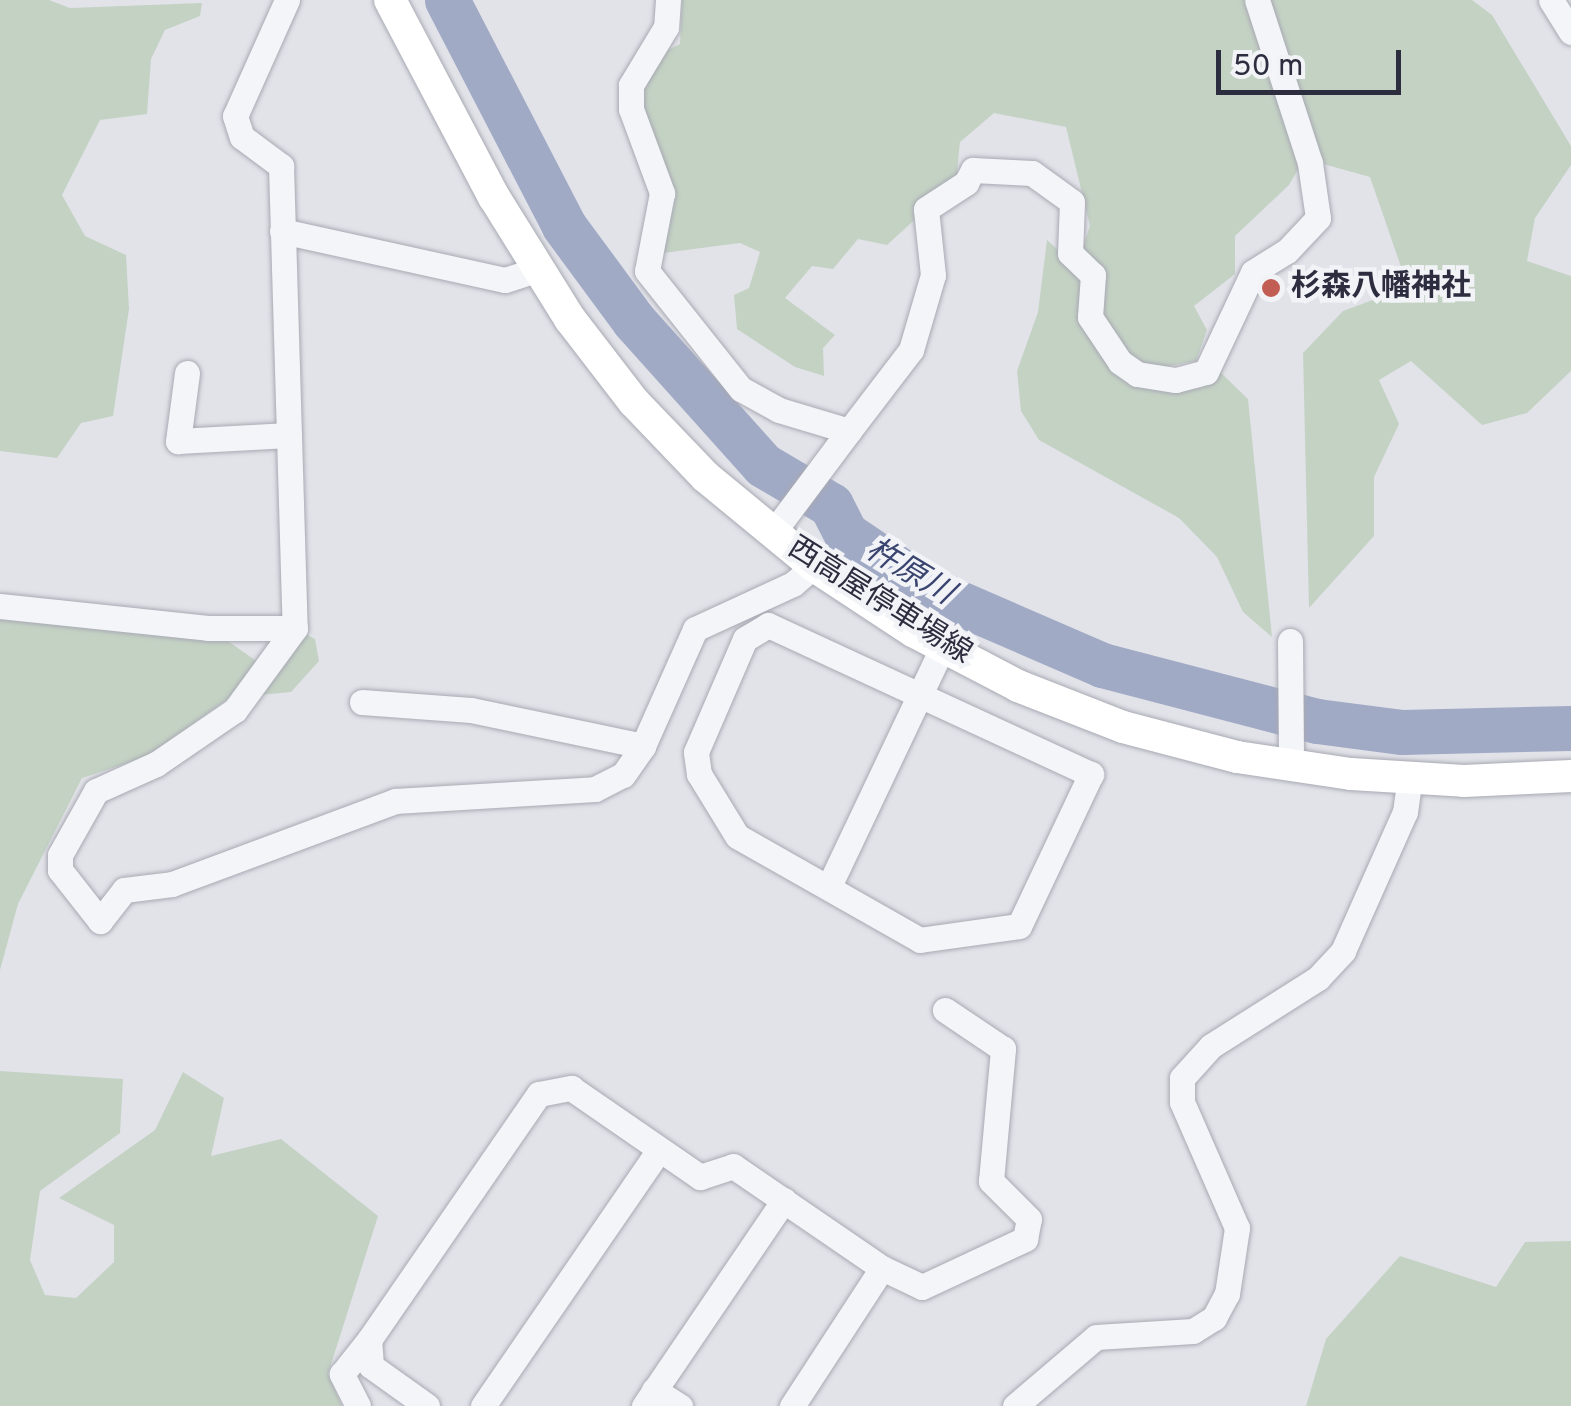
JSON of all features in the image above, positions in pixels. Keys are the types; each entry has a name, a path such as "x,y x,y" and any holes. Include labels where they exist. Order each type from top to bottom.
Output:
{"main road":[{"name":"西高屋停車場線","path":"390,0 539,269 634,402 772,534 814,566 943,646 1018,686 1123,726 1290,765 1410,778 1571,776"}],"street":[{"path":"288,0 235,116 242,137 280,166 295,628 234,710 156,764 96,790 60,854 60,870 100,921 124,890 172,884 395,801 595,789 622,775 644,746 695,628 793,584 814,566"},
{"path":"668,0 666,27 631,85 631,109 662,193 648,271 741,389 779,410 849,431"},
{"path":"772,534 911,350 933,275 926,209 966,183 973,170 1032,173 1072,202 1070,253 1093,275 1090,316 1120,362 1136,374 1176,380 1206,372 1253,272 1287,251 1318,218 1310,163 1257,0"},
{"path":"1551,0 1571,32"},
{"path":"282,231 506,280 539,269"},
{"path":"187,373 178,442 289,435"},
{"path":"0,606 208,628 295,628"},
{"path":"768,625 919,693 1091,774 1019,926 920,940 830,884 737,836 699,774 696,752 745,638 768,625"},
{"path":"1290,640 1295,728 1290,765"},
{"path":"830,884 943,646"},
{"path":"362,702 470,710 644,746"},
{"path":"1015,1406 1096,1336 1192,1331 1214,1318 1227,1294 1237,1228 1182,1102 1182,1078 1211,1046 1318,978 1343,951 1405,812 1410,778"},
{"path":"358,1406 342,1374 538,1094 571,1088 700,1177 733,1166 882,1268 922,1286 1025,1240 1029,1219 990,1181 1003,1049 945,1010"},
{"path":"483,1406 658,1151"},
{"path":"680,1406 649,1398 784,1200"},
{"path":"792,1406 882,1268"},
{"path":"368,1340 371,1366 426,1406"}],"green space":[{"path":"0,0 49,0 70,8 202,3 200,16 165,30 151,59 147,114 100,120 62,195 85,236 126,255 129,309 113,416 81,423 57,458 0,451"},
{"path":"682,0 1247,0 1301,164 1289,185 1235,236 1235,274 1194,306 1207,330 1196,361 1153,369 1119,350 1095,314 1082,249 1090,226 1066,127 994,113 960,142 956,182 887,245 858,239 833,269 812,266 785,298 835,335 823,348 824,376 795,367 737,329 734,295 749,288 760,252 740,243 663,253 676,195 644,111 644,82 664,52 680,44"},
{"path":"1263,0 1472,0 1492,15 1571,146 1571,165 1535,218 1527,261 1571,276 1571,371 1527,413 1482,425 1411,361 1379,380 1399,424 1374,477 1374,536 1309,608 1303,353 1343,311 1408,287 1370,177 1316,162"},
{"path":"1047,240 1086,276 1113,363 1176,389 1202,388 1219,371 1248,399 1272,637 1243,612 1217,557 1179,518 1039,440 1021,411 1017,371 1038,312"},
{"path":"0,611 222,637 269,670 296,629 315,639 319,661 291,692 229,698 146,757 82,778 18,904 0,970"},
{"path":"0,1071 123,1079 120,1133 40,1191 30,1260 45,1295 76,1298 114,1262 114,1225 59,1198 155,1130 183,1072 224,1098 211,1156 281,1139 378,1216 328,1374 342,1406 0,1406"},
{"path":"1571,1241 1571,1406 1306,1406 1326,1339 1400,1256 1496,1287 1525,1242"}],"waterway":[{"name":"杵原川","path":"447,0 564,226 634,321 763,465 831,505 846,534 929,590 1102,665 1317,721 1402,732 1571,728"}],"place":[{"name":"杉森八幡神社","path":"1271,288"}]}
